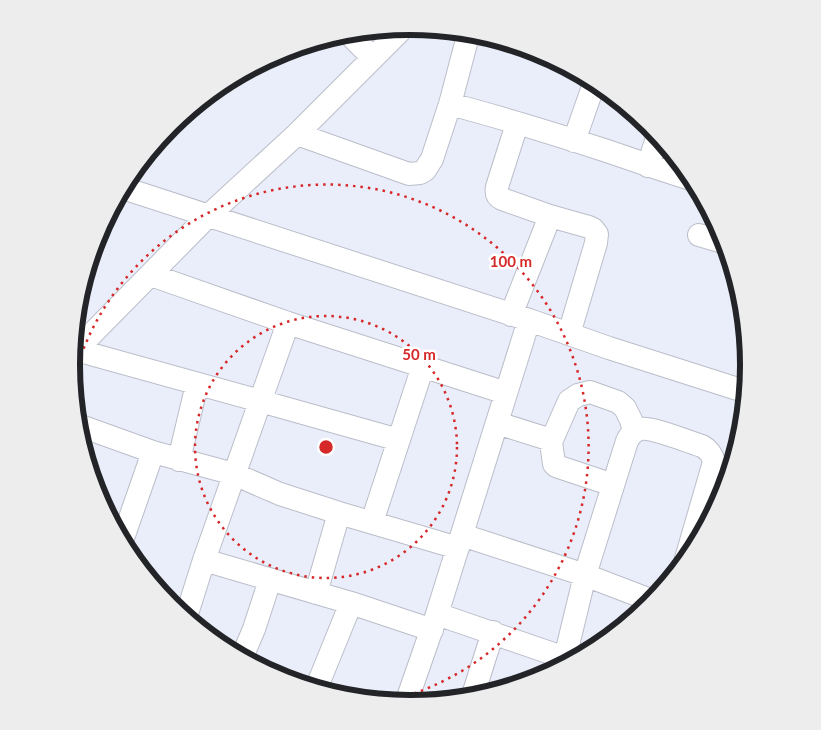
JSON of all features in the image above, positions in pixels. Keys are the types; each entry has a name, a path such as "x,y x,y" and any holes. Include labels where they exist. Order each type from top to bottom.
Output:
{"street":[{"path":"81,345 209,215 297,134 395,36"},
{"path":"355,40 373,58"},
{"path":"297,134 409,174 420,173 425,170 432,159 450,104 467,40"},
{"path":"574,141 591,89"},
{"path":"450,104 608,151 681,176"},
{"path":"518,124 497,187 497,196 550,216 589,227 597,234 569,334"},
{"path":"648,166 655,143"},
{"path":"131,190 740,390"},
{"path":"409,695 434,622 506,393 520,318 550,216"},
{"path":"699,235 715,240"},
{"path":"151,275 506,393"},
{"path":"189,609 288,322"},
{"path":"81,354 399,440"},
{"path":"372,522 422,366"},
{"path":"179,460 197,384"},
{"path":"613,486 556,466 554,464 551,442 569,401 578,395 590,392 618,402 625,408 634,432"},
{"path":"497,423 548,439 551,442"},
{"path":"87,428 153,452 234,474 280,494 339,512 372,522 460,541 585,575 644,598"},
{"path":"565,656 585,575 627,441 639,429 674,436 702,446 712,455 714,462 693,535"},
{"path":"126,531 153,452"},
{"path":"316,593 339,512"},
{"path":"204,560 351,603 434,622 493,632 559,660"},
{"path":"245,651 270,580"},
{"path":"319,682 351,603"},
{"path":"475,689 493,632"}]}
